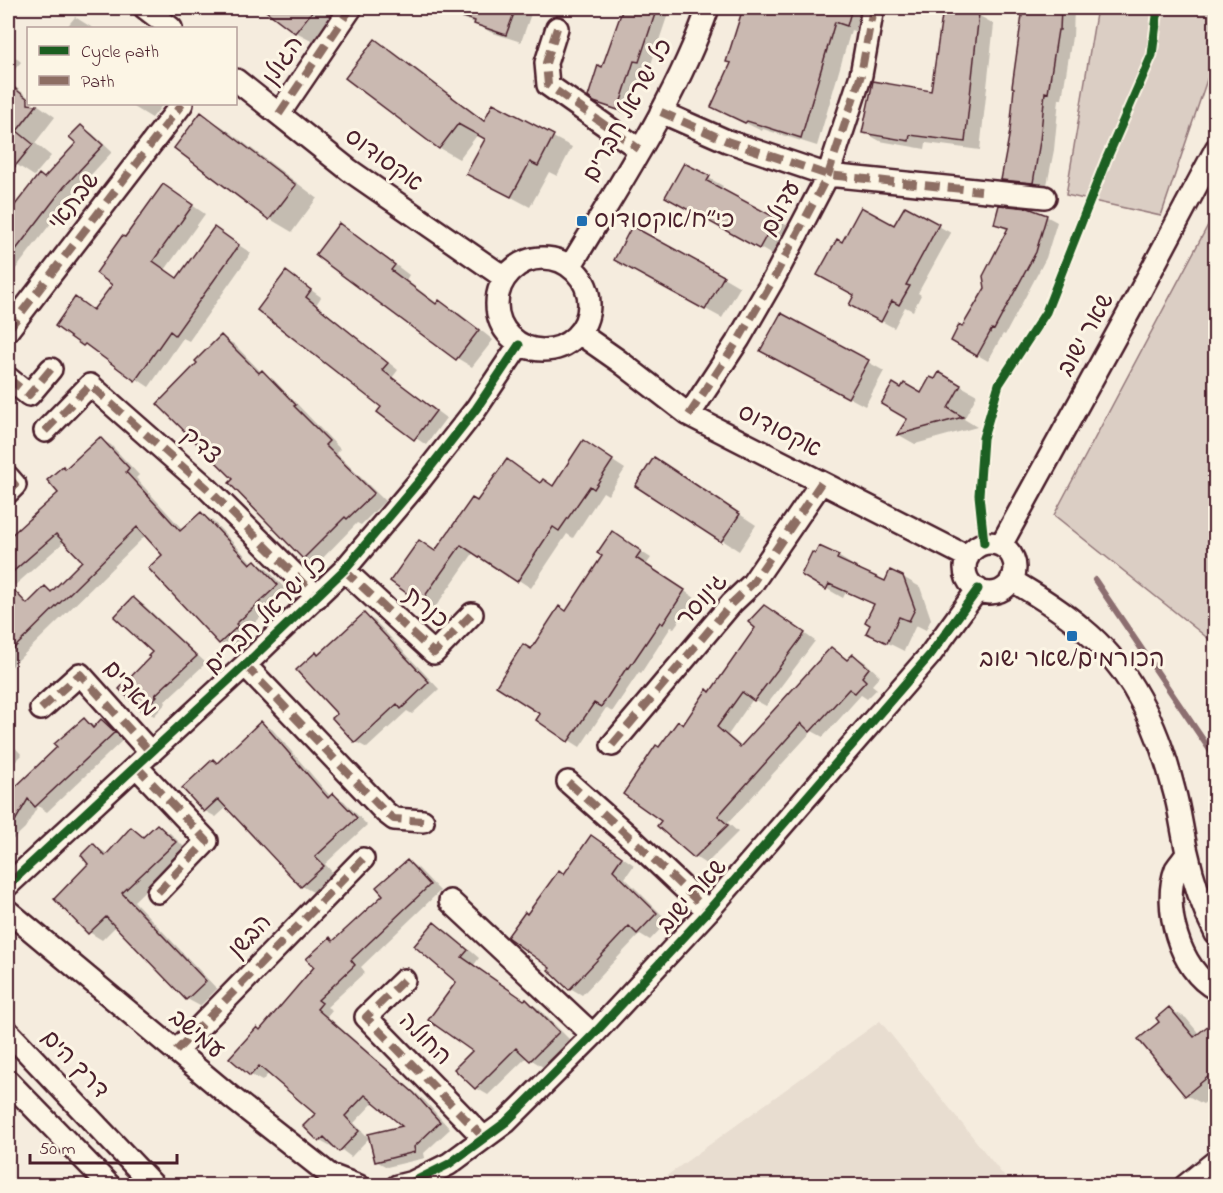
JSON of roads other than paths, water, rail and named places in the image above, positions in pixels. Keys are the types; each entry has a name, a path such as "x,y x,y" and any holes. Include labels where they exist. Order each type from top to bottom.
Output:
{"street":[{"path":"145,8 170,27"},
{"name":"הגולן","path":"279,114 351,8"},
{"name":"כל ישראל חברים","path":"570,267 661,112 696,43 708,8"},
{"name":"עדולם","path":"689,415 739,339 828,175 861,75 873,8"},
{"path":"557,28 546,63 548,85 639,149"},
{"name":"אקסודוס","path":"237,81 348,170 505,278"},
{"name":"שבתאי","path":"8,330 181,105"},
{"path":"661,112 727,141 828,175 1045,196"},
{"name":"שאר ישוב","path":"1001,545 1134,303 1215,148"},
{"path":"548,258 570,267 581,278 588,298 586,321 579,333 558,348 545,351 532,350 519,345 508,335 500,322 496,307 498,292 505,278 524,262 535,259 548,258"},
{"name":"אקסודוס","path":"579,333 689,415 968,557"},
{"name":"כל ישראל חברים","path":"8,885 344,570 476,409 519,345"},
{"path":"8,378 29,395 51,369"},
{"name":"צדק","path":"45,431 90,385 207,488 317,597"},
{"path":"8,477 15,485 8,492"},
{"name":"גינוסר","path":"612,745 732,603 752,584 821,483"},
{"path":"984,543 1001,545 1008,550 1015,564 1011,580 1000,591 985,592 978,589 968,578 966,564 968,557 972,551 984,543"},
{"name":"כנרת","path":"344,570 434,653 472,614"},
{"path":"1011,580 1049,602 1085,630 1114,660 1138,696 1159,737 1175,791 1187,854 1204,911 1215,934"},
{"name":"שאר ישוב","path":"397,1185 413,1182 449,1164 506,1122 593,1035 708,911 930,655 978,589"},
{"path":"245,665 385,812 394,819 423,821"},
{"name":"מאדים","path":"41,710 80,674 144,759"},
{"path":"144,759 207,841 158,892"},
{"path":"567,782 632,839 708,911"},
{"path":"1187,854 1177,869 1171,896 1172,924 1186,957 1201,980 1215,989"},
{"name":"הבשן","path":"176,1051 363,859"},
{"path":"450,901 593,1035"},
{"name":"עמישב","path":"8,911 330,1175 359,1185"},
{"name":"החולה","path":"404,980 366,1017 484,1138"},
{"name":"דרך הים","path":"8,1032 154,1185"},
{"path":"8,1081 110,1185"},
{"path":"1185,1185 1215,1161"}],"waterway":[{"path":"1095,580 1216,759"}],"place":[{"name":"כי״ח/אקסודוס","path":"582,221"},
{"name":"הכורמים/שאר ישוב","path":"1072,636"}]}
